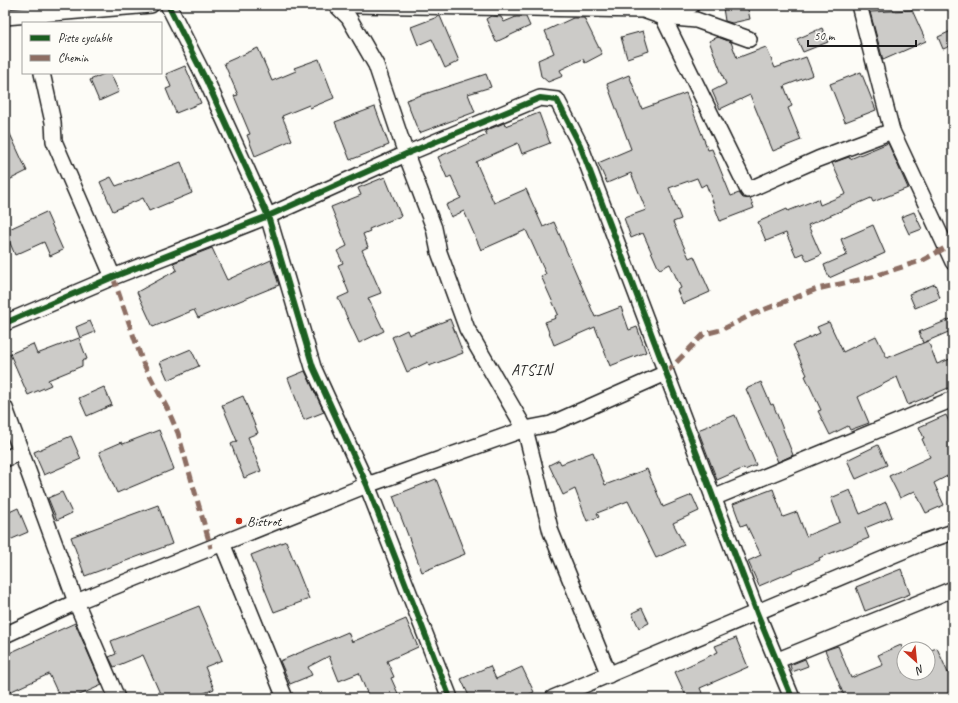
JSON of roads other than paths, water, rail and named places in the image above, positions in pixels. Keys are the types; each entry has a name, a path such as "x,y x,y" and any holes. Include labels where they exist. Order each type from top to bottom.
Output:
{"street":[{"path":"5,17 29,19 151,5"},
{"path":"168,5 207,82 268,216 313,367 367,485 450,698"},
{"path":"336,5 349,18 376,65 406,154 434,228 439,252 467,329 525,429 551,532 609,675"},
{"path":"353,5 642,10 663,17 696,20 749,39"},
{"path":"663,17 692,5"},
{"path":"859,5 892,131 950,244 953,262"},
{"path":"663,17 748,190 818,159 892,131"},
{"path":"42,74 53,122 54,141 113,277"},
{"path":"5,323 113,277 268,216 406,154 540,98 557,100 580,145 757,613 778,660 792,698"},
{"path":"5,635 76,602 367,485 525,429 551,424 666,373"},
{"path":"713,498 953,399"},
{"path":"5,408 76,602 117,698"},
{"path":"5,459 20,452"},
{"path":"553,698 924,542 953,532"},
{"path":"222,543 285,698"},
{"path":"778,660 953,589"}],"place":[{"name":"Bistrot","path":"239,521"}],"district":[{"name":"ATSIN","path":"532,370"}]}
